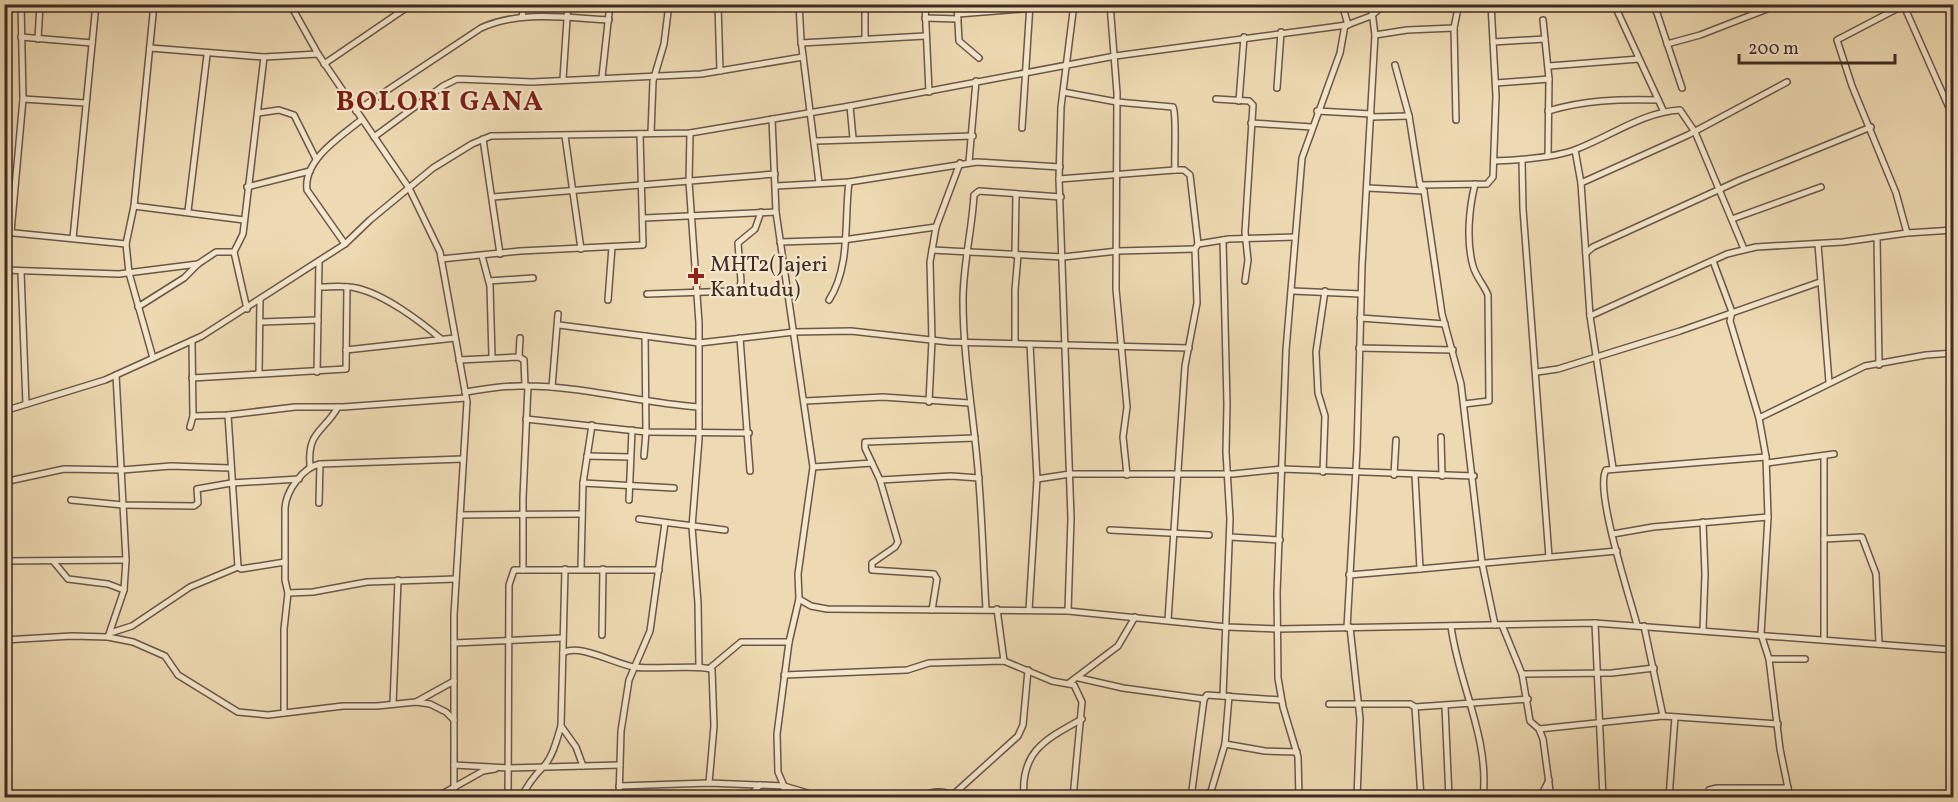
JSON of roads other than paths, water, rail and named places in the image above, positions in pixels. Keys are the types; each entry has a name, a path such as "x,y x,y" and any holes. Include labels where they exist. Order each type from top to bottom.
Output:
{"street":[{"path":"21,4 23,99 8,232 126,244"},
{"path":"38,39 40,4"},
{"path":"73,238 96,4"},
{"path":"153,358 129,273 126,244 134,206 154,4"},
{"path":"290,4 324,64 409,188 441,259 466,395 454,643 454,798"},
{"path":"324,64 412,4"},
{"path":"522,17 524,4"},
{"path":"563,80 568,4"},
{"path":"602,77 610,4"},
{"path":"651,134 649,123 655,76 664,44 669,4"},
{"path":"718,4 720,71"},
{"path":"739,4 746,8 799,5 801,43 816,141 819,183"},
{"path":"865,4 866,39"},
{"path":"925,4 929,92"},
{"path":"957,4 959,41 979,58"},
{"path":"997,4 998,13"},
{"path":"1110,4 1117,102 1116,290 1127,406 1123,437 1127,475"},
{"path":"1299,798 1297,752 1281,699 1278,629 1286,351 1302,158 1317,111 1340,53 1346,25 1342,4"},
{"path":"1357,798 1358,704 1348,627 1356,474 1361,294 1375,34 1371,4"},
{"path":"4,411 116,375 192,341 247,309 345,244 433,168 483,139 690,133 929,92 976,81 1115,56 1346,25 1371,16 1385,4"},
{"path":"1456,120 1454,28 1458,8 1462,4"},
{"path":"1368,188 1422,188 1487,184 1491,180 1494,161 1496,83 1491,4"},
{"path":"1614,4 1663,110"},
{"path":"1652,4 1682,88"},
{"path":"1657,13 1662,4"},
{"path":"1667,44 1700,36 1780,4"},
{"path":"925,18 998,13 1030,7 1074,5 1063,92 1059,179 1067,345 1071,518 1068,611"},
{"path":"1907,233 1896,193 1852,86 1837,40 1901,6 1953,119"},
{"path":"1022,128 1030,7"},
{"path":"356,111 481,28 503,19 522,17 609,20"},
{"path":"1543,20 1549,79 1548,154"},
{"path":"1375,34 1454,28"},
{"path":"1277,88 1281,32"},
{"path":"801,43 925,36"},
{"path":"21,37 92,43"},
{"path":"1239,101 1244,37"},
{"path":"1493,42 1545,39"},
{"path":"150,48 207,55 264,57 318,54"},
{"path":"188,211 207,55"},
{"path":"247,309 234,252 243,234 264,57"},
{"path":"374,137 443,86 457,79 532,82 655,76 720,71 803,57"},
{"path":"1548,66 1639,58"},
{"path":"1395,65 1409,116 1445,324 1464,404 1474,476 1482,563 1498,625 1522,674 1530,721 1539,729 1551,798"},
{"path":"1496,83 1549,79"},
{"path":"969,162 976,81"},
{"path":"1581,183 1695,132 1787,82"},
{"path":"1063,92 1117,102 1173,107 1176,113 1173,128 1175,170"},
{"path":"23,99 85,103"},
{"path":"1216,99 1252,102 1245,280"},
{"path":"1548,111 1585,101 1658,100"},
{"path":"850,106 853,138"},
{"path":"258,112 279,110 294,115 316,159"},
{"path":"1494,161 1522,160 1575,150 1663,110 1683,112 1695,132 1744,249"},
{"path":"1317,111 1409,116"},
{"path":"345,244 307,190 310,171 316,159 362,119"},
{"path":"772,119 776,212 813,467 798,574 799,599 789,642 777,734 778,772 784,786 784,798"},
{"path":"1251,123 1312,127"},
{"path":"1586,253 1593,246 1720,189 1870,127"},
{"path":"690,133 689,182 699,343 699,432 692,526 698,603 699,667"},
{"path":"441,259 520,251 644,245 640,134"},
{"path":"565,135 581,249"},
{"path":"816,141 853,138 973,136"},
{"path":"483,139 500,254"},
{"path":"1575,150 1581,183 1590,316 1613,468"},
{"path":"1522,160 1524,219 1549,557"},
{"path":"776,186 849,182 969,162 1060,167"},
{"path":"929,402 932,250 936,226 960,164"},
{"path":"1059,179 1175,170 1184,170 1190,175 1196,247 1197,303 1189,348 1177,474 1168,620"},
{"path":"248,187 310,171"},
{"path":"493,197 573,192 642,183 689,182 775,174"},
{"path":"829,300 841,271 849,182"},
{"path":"1464,404 1489,401 1488,295 1480,285 1473,267 1470,234 1475,184"},
{"path":"1732,219 1821,187"},
{"path":"986,609 979,478 969,403 963,302 975,192 1061,197"},
{"path":"1015,343 1016,194"},
{"path":"134,206 188,211 244,220"},
{"path":"647,294 735,291 740,287 738,243 755,229 761,212"},
{"path":"644,218 776,212"},
{"path":"780,242 843,240 936,226"},
{"path":"1590,316 1744,249 1953,230"},
{"path":"932,250 1063,257 1118,251 1196,247 1223,240 1295,237"},
{"path":"1877,238 1879,365"},
{"path":"1209,798 1225,744 1230,537 1229,474 1226,452 1223,240"},
{"path":"1818,244 1829,382"},
{"path":"608,300 612,248"},
{"path":"138,307 184,278 198,264 216,252 234,252"},
{"path":"482,256 489,281 492,357"},
{"path":"317,372 319,261"},
{"path":"1713,261 1732,312 1730,321 1759,418 1767,460 1768,517 1761,634 1769,659 1790,798"},
{"path":"4,270 102,275 198,264"},
{"path":"21,272 26,404"},
{"path":"489,281 533,278"},
{"path":"1537,372 1597,357 1820,282"},
{"path":"318,287 356,287 420,321 441,339"},
{"path":"192,378 346,369 347,287"},
{"path":"1292,291 1361,294"},
{"path":"1323,472 1326,416 1318,393 1316,352 1325,291"},
{"path":"259,373 260,300"},
{"path":"552,387 559,326 558,314"},
{"path":"1360,318 1445,324"},
{"path":"261,322 318,320"},
{"path":"559,326 699,343 794,332 851,331 966,342 1189,348"},
{"path":"644,456 645,336"},
{"path":"346,350 455,338"},
{"path":"519,357 520,338"},
{"path":"740,339 749,433 750,471"},
{"path":"190,427 193,416 192,341"},
{"path":"1029,610 1037,479 1030,344"},
{"path":"1359,348 1453,350"},
{"path":"1759,418 1852,371 1926,355 1953,353"},
{"path":"459,360 492,357 519,357 524,360 527,386 523,570"},
{"path":"109,635 124,590 126,560 116,375"},
{"path":"193,416 228,416 295,407 338,407 466,395 527,386 552,387 699,407"},
{"path":"805,401 883,397 969,403"},
{"path":"310,466 308,450 311,440 338,407"},
{"path":"228,416 238,567"},
{"path":"526,419 646,432 749,433"},
{"path":"581,568 583,483 592,425"},
{"path":"629,500 632,430"},
{"path":"1441,437 1442,476"},
{"path":"932,610 937,579 934,574 872,570 872,564 895,547 898,542 880,480 865,448 865,442 975,438"},
{"path":"1394,475 1396,440"},
{"path":"1637,625 1613,534 1602,478 1606,470 1834,454"},
{"path":"587,456 630,458"},
{"path":"1824,456 1824,639"},
{"path":"284,713 285,610 288,593 285,562 285,500 299,479 310,466 320,464 463,459"},
{"path":"319,503 320,464"},
{"path":"813,467 872,464"},
{"path":"4,482 64,469 122,470 171,466 230,468"},
{"path":"1037,479 1070,474 1229,474 1282,469 1356,474 1474,476"},
{"path":"1415,475 1420,569"},
{"path":"880,480 979,478"},
{"path":"71,500 123,505 194,506 198,503 197,489 231,483 299,479"},
{"path":"583,483 674,488"},
{"path":"460,515 582,514"},
{"path":"1613,534 1703,522 1768,517"},
{"path":"639,519 725,530"},
{"path":"1703,522 1706,573 1703,630"},
{"path":"619,798 621,731 629,680 650,632 666,523"},
{"path":"1110,530 1209,535"},
{"path":"1230,537 1280,540"},
{"path":"1824,538 1862,537 1876,574 1879,644"},
{"path":"1349,575 1617,551"},
{"path":"4,561 126,560"},
{"path":"53,561 68,579 108,584 124,590"},
{"path":"109,635 132,626 190,587 238,567 241,569 285,562"},
{"path":"602,635 603,568"},
{"path":"508,798 510,576 514,570 603,568 659,570"},
{"path":"521,798 533,775 544,766 554,748 561,726 565,569"},
{"path":"288,593 399,580 456,579"},
{"path":"393,704 399,580"},
{"path":"799,599 811,606 827,609 1068,611 1227,627 1278,629 1595,623 1953,650"},
{"path":"998,609 1004,661"},
{"path":"1069,683 1079,678 1118,646 1135,617"},
{"path":"1595,623 1603,798"},
{"path":"1451,626 1454,652 1471,704 1483,755 1483,798"},
{"path":"1644,626 1664,716"},
{"path":"4,640 109,635 133,642 165,656 178,675 238,712 284,713 343,705 416,702 430,704 446,712 454,720"},
{"path":"454,643 563,638"},
{"path":"563,653 567,650 587,652 634,667 667,670 710,668 741,642 789,642"},
{"path":"1769,659 1805,659"},
{"path":"784,675 907,670 929,663 1004,661 1052,681 1069,683 1079,691 1082,719 1073,776 1073,798"},
{"path":"709,783 714,686 710,668"},
{"path":"1522,674 1598,673 1654,668"},
{"path":"955,794 1018,736 1023,725 1028,670"},
{"path":"1079,678 1123,688 1204,699"},
{"path":"416,702 454,681"},
{"path":"1191,798 1204,699 1208,695 1281,699"},
{"path":"1329,704 1410,704 1415,707 1528,699"},
{"path":"1445,706 1449,798"},
{"path":"1415,707 1421,798"},
{"path":"1539,729 1664,716 1778,724"},
{"path":"1669,798 1675,717"},
{"path":"1024,798 1022,784 1032,753 1047,738 1082,719"},
{"path":"561,726 576,747 583,766"},
{"path":"1225,744 1265,751 1297,752"},
{"path":"454,765 509,768"},
{"path":"435,798 483,771 544,766 620,765"},
{"path":"1540,798 1549,779"},
{"path":"620,786 709,783 784,786 824,798"},
{"path":"748,798 760,785"},
{"path":"1705,798 1709,790 1717,788 1788,788"},
{"path":"916,798 933,791 969,798"}],"place":[{"name":"MHT2(Jajeri Kantudu)","path":"696,276"}],"district":[{"name":"BOLORI GANA","path":"440,100"}]}
